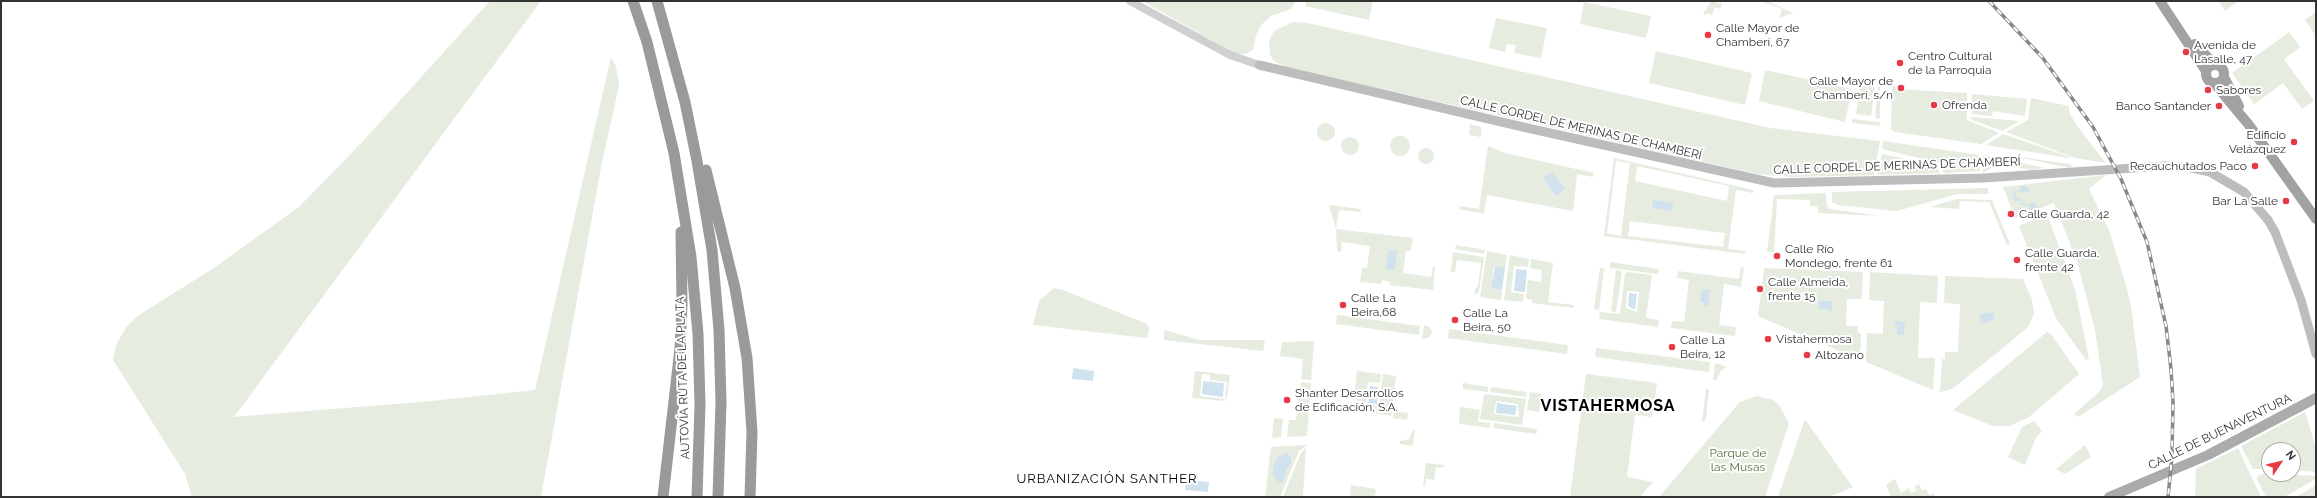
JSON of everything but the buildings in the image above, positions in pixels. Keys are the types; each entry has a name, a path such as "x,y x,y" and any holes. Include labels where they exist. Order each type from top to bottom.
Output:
{"highway":[{"path":"633,1 662,124 682,234 682,305 680,349 663,497"},
{"name":"AUTOVÍA RUTA DE LA PLATA","path":"633,1 654,70 674,153 691,257 698,334 700,404 697,497"},
{"path":"657,1 691,131 712,250 719,330 721,402 718,497"},
{"path":"2160,1 2211,68 2223,69 2224,77 2249,125"},
{"path":"665,29 687,91 728,256 742,326 750,392 752,432 750,497"},
{"path":"2211,68 2207,79 2214,83 2249,125 2316,219"},
{"path":"2214,83 2220,82 2224,77"}],"main road":[{"name":"CALLE CORDEL DE MERINAS DE CHAMBERÍ","path":"1259,65 1524,127 1774,183 1983,178 2131,168 2187,167 2210,172 2244,192 2257,205 2268,220 2279,241 2301,300 2316,354"},
{"path":"2313,400 2316,388"},
{"name":"CALLE DE BUENAVENTURA","path":"2111,496 2208,455 2313,400"}],"street":[{"path":"1130,1 1230,55 1259,65"}],"green space":[{"path":"490,1 541,1 234,417 431,401 535,390 611,57 616,66 619,86 602,162 541,497 192,497 185,474 113,360 116,345 127,326 139,315 217,266 300,206 365,139"},
{"path":"1142,1 1296,1 1291,9 1271,16 1261,25 1256,35 1253,50 1246,54 1236,54"},
{"path":"1306,1 1373,1 1369,20 1305,6"},
{"path":"1711,1 1722,4 1720,9 1715,7 1712,15 1707,13 1705,15 1703,14"},
{"path":"1761,1 1767,1 1793,13 1779,18 1782,9"},
{"path":"2218,1 2239,1 2225,11"},
{"path":"1584,2 1651,16 1646,38 1580,24"},
{"path":"2316,12 2316,36 2305,20"},
{"path":"1496,18 1547,28 1541,58 1514,53 1516,45 1507,44 1505,52 1489,48"},
{"path":"1293,22 1308,23 1770,128 1880,141 1874,175 1791,177 1757,174 1285,67 1273,60 1270,54 1269,41 1274,31"},
{"path":"2289,32 2300,47 2284,59 2314,101 2302,109 2283,83 2254,104 2232,73"},
{"path":"1656,51 1752,73 1745,105 1649,83"},
{"path":"1765,70 1852,89 1845,122 1759,101"},
{"path":"1894,85 1896,89 1967,93 1967,120 1999,133 1981,144 1894,132 1891,129 1892,87"},
{"path":"1860,86 1875,88 1871,116 1856,114"},
{"path":"1878,87 1880,87 1880,119 1875,118"},
{"path":"1972,94 2027,99 2025,116 1993,111 1992,116 1972,114"},
{"path":"2031,98 2069,106 2069,112 2077,126 2106,163 2075,158 2006,132 2028,120"},
{"path":"1970,118 2019,121 2003,131"},
{"path":"1852,119 1880,122 1880,126 1852,123"},
{"path":"1326,123 1332,126 1335,132 1332,138 1326,141 1320,138 1317,132 1320,126"},
{"path":"1470,124 1481,127 1481,137 1469,135"},
{"path":"2003,134 2070,157 2070,158 1986,145"},
{"path":"1400,136 1407,139 1410,146 1407,153 1400,156 1393,153 1390,146 1393,139"},
{"path":"1350,137 1356,140 1359,146 1356,152 1350,155 1344,152 1341,146 1344,140"},
{"path":"1883,141 1979,155 1980,171 1944,173 1939,163 1882,149"},
{"path":"1488,146 1505,153 1594,173 1593,177 1577,174 1573,211 1487,195 1484,214 1459,209 1460,206 1479,209"},
{"path":"1423,148 1429,148 1434,153 1432,162 1429,164 1423,164 1418,159 1418,153"},
{"path":"1882,154 1930,164 1937,167 1940,173 1877,175"},
{"path":"1983,155 2043,168 2033,170 2004,165 1995,166 1983,173"},
{"path":"2013,156 2070,164 2072,166 2070,168"},
{"path":"1614,158 1753,190 1753,193 1736,190 1728,249 1746,251 1745,254 1604,236","holes":["1616,161 1630,163 1621,236 1607,233","1637,166 1729,186 1727,201 1635,181","1630,221 1725,233 1723,247 1628,236"]},
{"path":"2106,175 2089,189 2109,230 2125,282 2131,306 2140,377 2078,417 2074,414 2100,391 2103,385 2095,330 2077,261 2054,203 2015,218 2003,187"},
{"path":"1987,188 1989,194 1957,194 1897,211 1838,205 1832,202 1832,192"},
{"path":"1826,193 1827,206 1830,209 1882,216 1818,213 1818,207 1810,206 1810,200 1777,199 1774,252 1767,252 1774,195"},
{"path":"1956,199 1992,200 2010,244 2007,245 1989,202 1960,201 1959,209 1930,207"},
{"path":"1329,205 1361,209 1360,212 1339,210 1336,229"},
{"path":"2047,214 2075,290 2089,359 2086,360 2056,318 2019,226"},
{"path":"1336,229 1413,238 1411,251 1406,251 1403,273 1431,277 1433,266 1435,267 1433,290 1390,285 1390,282 1382,280 1381,284 1360,282 1362,268 1367,268 1370,246 1342,242 1341,252 1337,251"},
{"path":"1456,245 1485,250 1484,254 1455,249"},
{"path":"1487,251 1507,255 1505,268 1494,266 1491,288 1502,290 1501,300 1480,297"},
{"path":"1453,252 1484,257 1479,292 1477,294 1474,294 1475,289 1478,286 1481,263 1457,260 1455,272 1451,272"},
{"path":"1510,255 1529,259 1528,267 1514,266 1511,292 1524,294 1523,302 1504,300"},
{"path":"1531,259 1553,263 1548,302 1574,305 1574,308 1532,303 1532,300 1526,298 1528,280 1541,282 1542,270 1530,268"},
{"path":"1610,262 1659,269 1658,274 1610,268"},
{"path":"1741,267 1744,268 1741,287 1724,284 1719,325 1736,327 1735,336 1671,328 1672,321 1684,322 1689,280 1677,278 1678,271 1739,279"},
{"path":"1600,268 1604,269 1599,310 1594,309"},
{"path":"1764,268 1863,272 1862,299 1847,299 1846,326 1858,326 1858,333 1861,333 1860,360 1758,316"},
{"path":"1616,270 1622,271 1616,312 1611,311"},
{"path":"1627,272 1652,275 1646,318 1659,320 1658,327 1599,319 1600,312 1620,314 1625,274","holes":["1627,291 1639,292 1637,312 1626,308"]},
{"path":"1870,272 1938,276 1937,303 1920,302 1918,358 1935,358 1933,390 1866,362 1867,333 1883,334 1884,301 1869,300"},
{"path":"1945,276 2023,279 2032,300 2034,313 2029,326 2003,348 1952,389 1940,392 1942,359 1945,359 1945,352 1958,352 1960,304 1944,303"},
{"path":"1054,288 1063,290 1147,324 1149,328 1147,338 1033,325 1039,301"},
{"path":"1337,315 1420,326 1419,335 1336,324"},
{"path":"1424,325 1430,327 1432,332 1430,337 1422,339"},
{"path":"1449,329 1568,345 1567,354 1448,338"},
{"path":"1164,330 1200,340 1265,340 1263,351 1164,340"},
{"path":"2047,332 2051,334 2079,374 2029,417 2010,426 1993,426 1953,410"},
{"path":"1314,341 1311,380 1301,379 1303,359 1280,356 1282,342"},
{"path":"1596,348 1710,362 1709,372 1595,357"},
{"path":"1715,363 1727,367 1721,371 1716,380 1713,380"},
{"path":"1195,371 1230,375 1227,398 1225,398 1227,382 1210,380 1210,375 1202,374 1200,396 1225,399 1225,401 1192,398"},
{"path":"1357,371 1381,374 1380,383 1368,382 1366,402 1354,400"},
{"path":"1383,374 1396,376 1391,416 1354,409 1355,403 1379,406"},
{"path":"1586,374 1657,383 1652,417 1635,415 1627,477 1653,482 1640,497 1570,497"},
{"path":"1301,382 1311,383 1307,436 1287,437 1289,420 1296,420"},
{"path":"1463,383 1488,387 1488,392 1463,389"},
{"path":"1491,387 1527,392 1526,397 1490,392"},
{"path":"1706,389 1709,389 1706,419 1702,423"},
{"path":"1530,392 1542,394 1539,412 1527,410"},
{"path":"1484,394 1526,399 1522,425 1480,419","holes":["1496,401 1518,404 1519,417 1494,414"]},
{"name":"Parque de las Musas","path":"1757,396 1773,400 1779,405 1789,423 1765,497 1659,497 1740,402"},
{"path":"1460,407 1480,410 1478,422 1490,423 1490,428 1459,424"},
{"path":"1394,411 1408,413 1407,420 1393,418"},
{"path":"2305,412 2316,448 2316,472 2301,471 2301,442 2261,442 2261,469 2253,469 2241,446"},
{"path":"1274,418 1283,419 1281,437 1272,438"},
{"path":"1805,419 1853,487 1829,497 1778,497"},
{"path":"2034,421 2042,431 2036,438 2025,465 2008,457 2022,427"},
{"path":"1494,423 1537,429 1536,434 1493,428"},
{"path":"1413,430 1415,430 1413,446 1400,444 1400,441 1409,439"},
{"path":"1307,445 1299,451 1280,497 1265,497 1271,447"},
{"path":"2085,445 2091,457 2065,474 2056,469"},
{"path":"1306,448 1303,497 1283,497 1301,453"},
{"path":"2238,448 2261,497 2195,497 2196,469"},
{"path":"1426,463 1444,465 1443,468 1436,467 1434,480 1426,479 1425,486 1423,486"},
{"path":"2261,475 2261,482 2301,482 2301,475 2316,476 2316,479 2284,497 2266,497 2257,479 2258,476"},
{"path":"1895,479 1901,493 1909,488 1911,493 1916,491 1915,486 1919,484 1922,490 1926,489 1929,495 1934,493 1935,497 1891,497 1886,485"},
{"path":"1351,485 1376,489 1375,497 1350,497"},
{"path":"2316,485 2316,497 2296,497 2313,487"}],"water":[{"path":"1552,172 1565,189 1556,196 1543,178"},
{"path":"2024,185 2030,190 2028,193 2017,191 2014,197 2023,200 2023,203 2028,205 2022,205 2021,201 2015,201 2013,198 2013,191 2020,190 2020,187"},
{"path":"1653,200 1673,203 1672,211 1652,208"},
{"path":"2034,202 2038,208 2031,211 2028,205"},
{"path":"1389,250 1397,251 1395,270 1386,269"},
{"path":"1495,266 1505,268 1502,290 1491,288"},
{"path":"1516,269 1527,270 1525,292 1514,291"},
{"path":"1702,289 1710,290 1708,306 1705,306 1705,303 1700,302"},
{"path":"1629,293 1637,294 1635,310 1628,306"},
{"path":"1819,301 1832,301 1832,312 1829,312 1829,309 1819,309"},
{"path":"1993,312 1995,319 1981,324 1980,314"},
{"path":"1895,321 1905,322 1904,335 1897,334 1897,325 1895,325"},
{"path":"1073,368 1094,371 1093,381 1072,379"},
{"path":"1203,381 1224,383 1223,397 1202,394"},
{"path":"1370,386 1378,387 1377,404 1368,403"},
{"path":"1497,403 1517,406 1515,415 1496,413"},
{"path":"1286,453 1291,457 1291,464 1287,468 1283,481 1280,483 1273,475 1273,467 1277,458"},
{"path":"1186,480 1209,482 1208,492 1185,490"}],"railway":[{"path":"1989,1 2042,57 2093,127 2121,179 2147,242 2166,326 2171,369 2173,402 2172,456 2168,497"}],"place":[{"name":"Calle Mayor de Chamberí, 67","path":"1708,35"},
{"name":"Avenida de Lasalle, 47","path":"2186,52"},
{"name":"Centro Cultural de la Parroquia","path":"1900,63"},
{"name":"Calle Mayor de Chamberí, s/n","path":"1901,88"},
{"name":"Sabores","path":"2208,90"},
{"name":"Ofrenda","path":"1934,105"},
{"name":"Banco Santander","path":"2219,106"},
{"name":"Edificio Velázquez","path":"2294,142"},
{"name":"Recauchutados Paco","path":"2255,166"},
{"name":"Bar La Salle","path":"2286,201"},
{"name":"Calle Guarda, 42","path":"2011,214"},
{"name":"Calle Río Mondego, frente 61","path":"1777,256"},
{"name":"Calle Guarda, frente 42","path":"2017,260"},
{"name":"Calle Almeida, frente 15","path":"1760,289"},
{"name":"Calle La Beira,68","path":"1343,305"},
{"name":"Calle La Beira, 50","path":"1455,320"},
{"name":"Vistahermosa","path":"1768,339"},
{"name":"Calle La Beira, 12","path":"1672,347"},
{"name":"Altozano","path":"1807,355"},
{"name":"Shanter Desarrollos de Edificación, S.A.","path":"1287,400"}],"district":[{"name":"VISTAHERMOSA","path":"1608,406"},
{"name":"URBANIZACIÓN SANTHER","path":"1107,479"}]}
